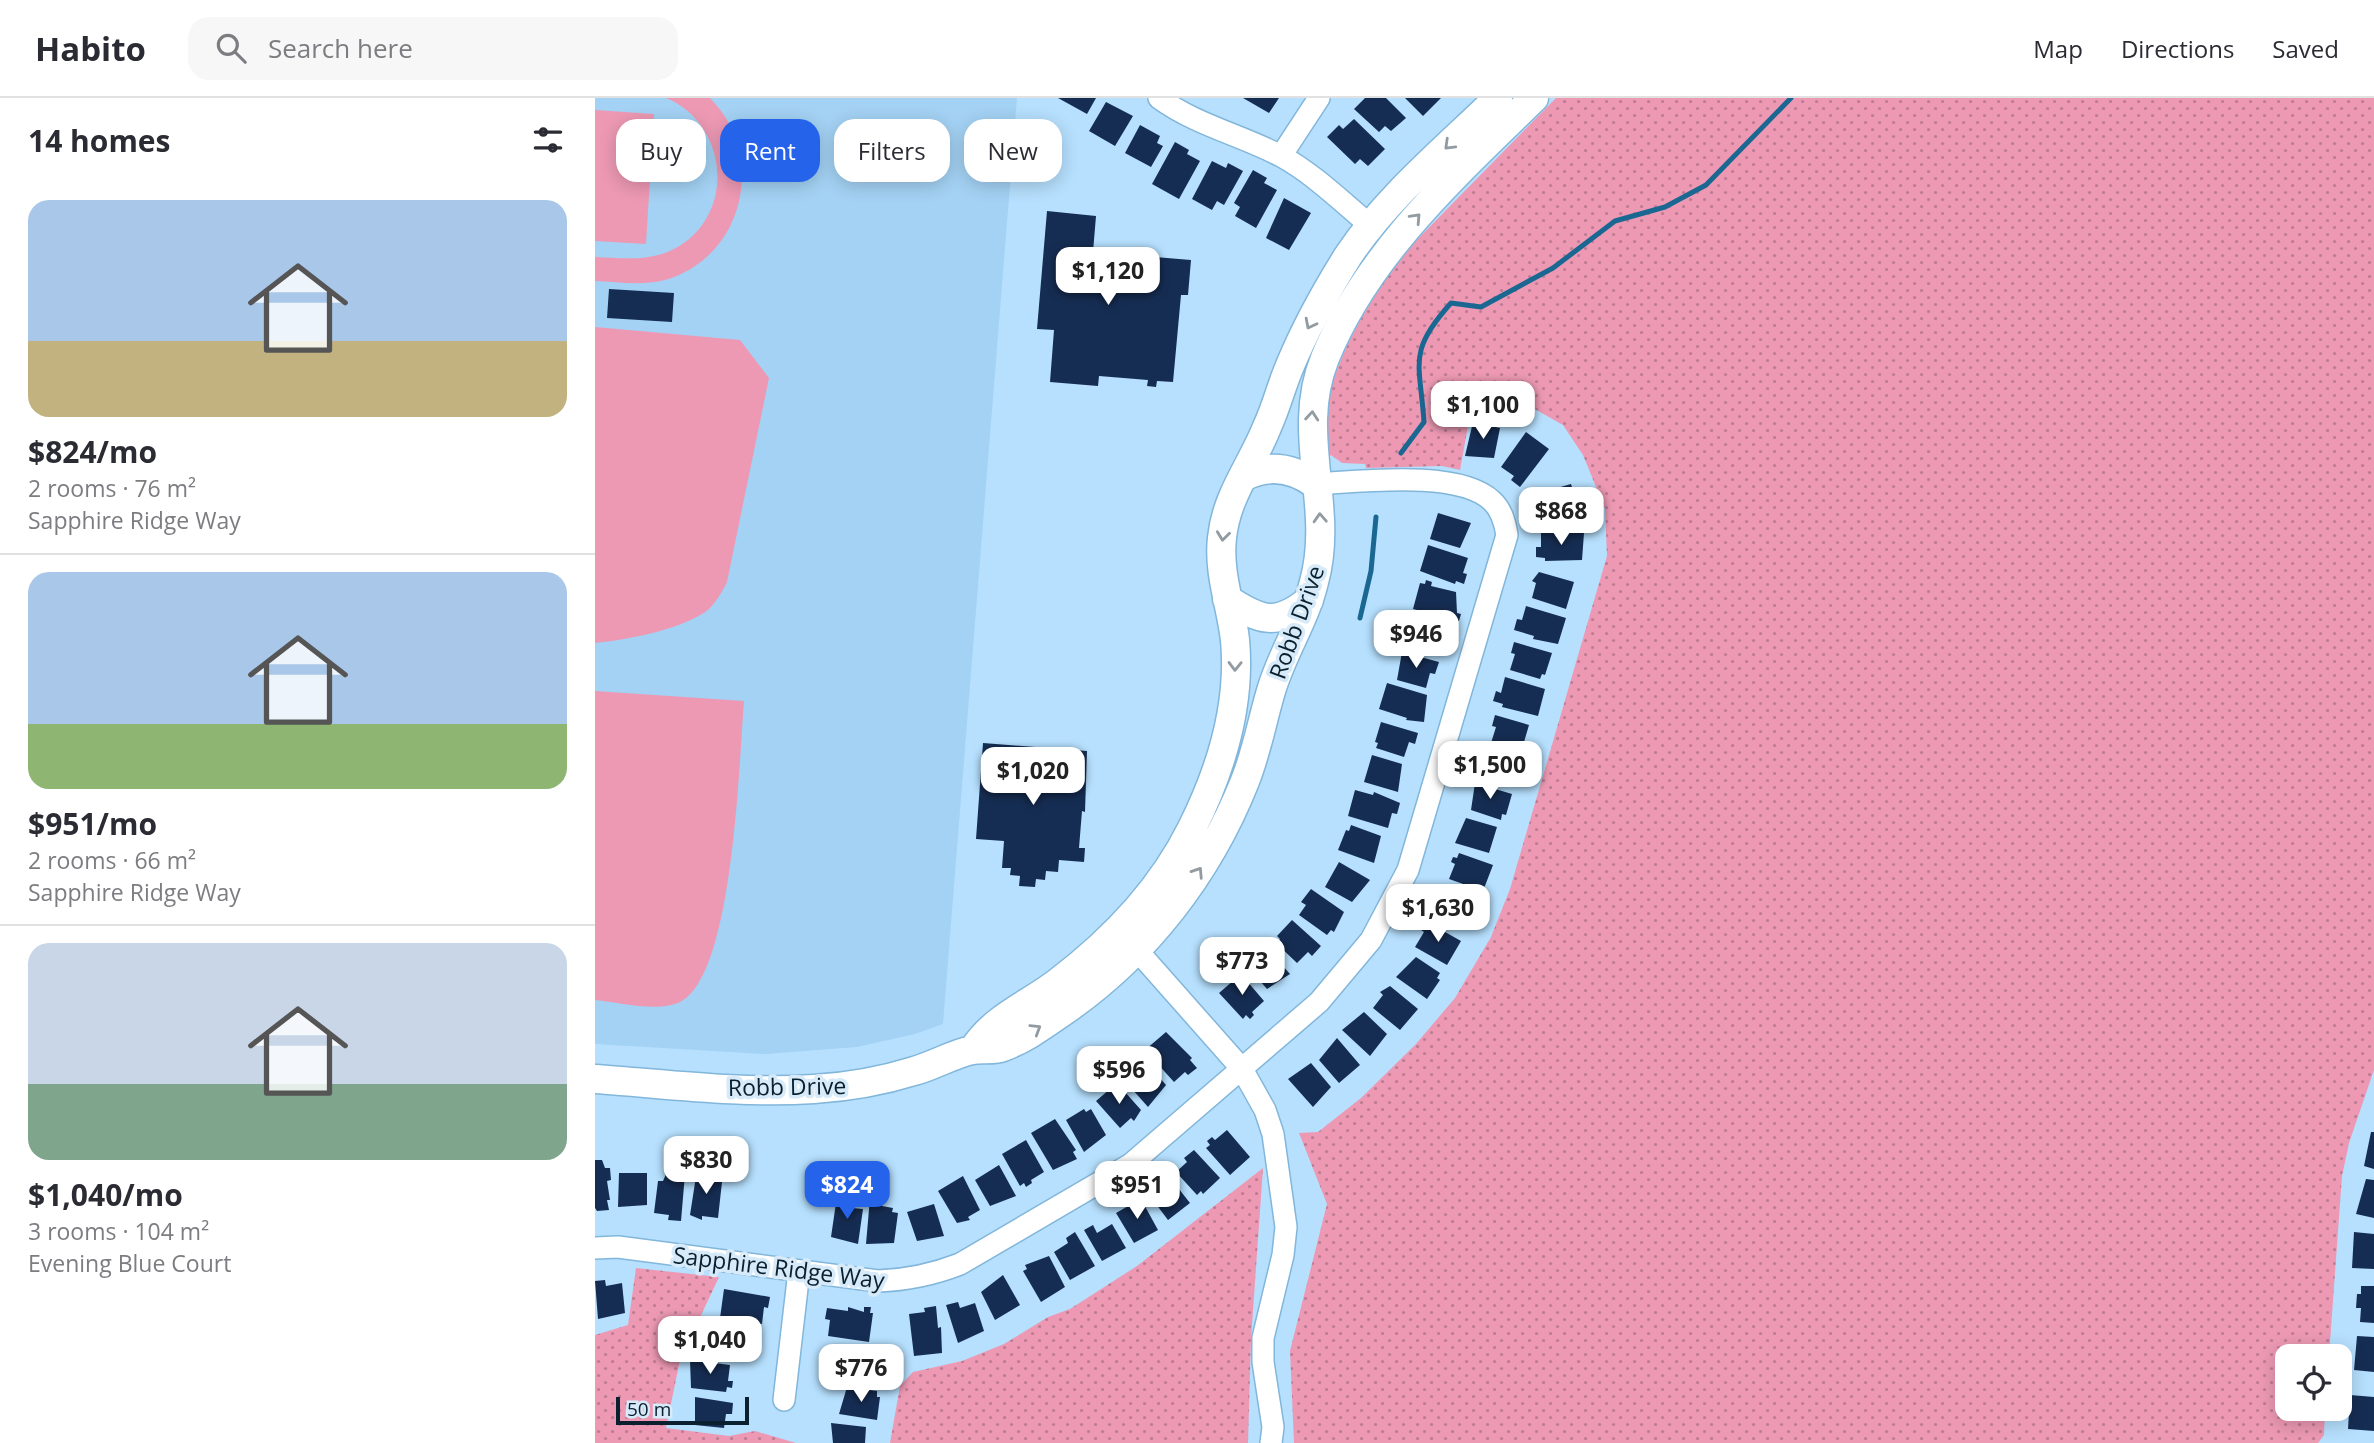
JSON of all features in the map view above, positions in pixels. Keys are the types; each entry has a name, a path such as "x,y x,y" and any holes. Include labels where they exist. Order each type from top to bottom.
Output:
{"street":[{"path":"1159,98 1202,124 1281,156 1304,171 1371,226"},
{"path":"1281,156 1319,98"},
{"name":"Robb Drive","path":"1128,939 1192,828 1219,764 1235,695 1235,639 1221,562 1222,537 1230,503 1267,428 1310,323 1349,255 1371,226 1498,98"},
{"name":"Robb Drive","path":"595,1079 767,1091 816,1089 891,1077 973,1050 989,1027 1073,971 1128,939 1160,925 1202,868 1236,804 1256,752 1275,681 1309,600 1320,544 1320,513 1311,425 1315,389 1323,363 1350,305 1382,258 1416,218 1534,98"},
{"path":"1243,477 1264,470 1279,469 1299,473 1315,484"},
{"name":"Sapphire Ridge Way","path":"595,1248 618,1247 878,1281 934,1275 960,1264 1131,1164 1319,1002 1346,972 1391,906 1420,835 1505,548 1506,525 1493,501 1469,488 1436,482 1315,484"},
{"path":"1227,599 1258,617 1269,618 1283,617 1309,600"},
{"path":"1128,939 1242,1069 1265,1110 1273,1134 1285,1215 1283,1255 1263,1338 1263,1362 1272,1415 1271,1443"},
{"path":"784,1400 799,1271"}],"shaded area":[{"path":"595,98 1017,98 1015,119 964,119 964,182 1010,182 943,1024 915,1034 857,1047 766,1054 595,1044"},
{"path":"666,98 710,98 726,119 720,119 720,182 741,182 739,202 729,227 714,250 692,268 665,280 639,283 595,281 595,257 635,258 665,253 694,234 708,215 716,194 717,171 713,149 706,134 706,119 695,119"},
{"path":"1556,98 2374,98 2374,1070 2349,1143 2342,1176 2330,1344 2275,1344 2275,1421 2325,1421 2324,1435 2318,1443 1294,1443 1290,1351 1327,1204 1299,1133 1318,1132 1361,1098 1416,1044 1455,998 1491,937 1510,889 1607,556 1605,509 1583,455 1563,425 1496,387 1473,398 1460,470 1442,466 1366,468 1365,464 1342,463 1331,455 1328,458 1324,433 1334,379 1358,324 1402,255"},
{"path":"595,110 654,114 654,119 616,119 616,182 650,182 646,244 595,241"},
{"path":"595,327 740,340 769,378 727,582 719,596 709,609 671,628 595,643"},
{"path":"595,691 744,701 736,815 723,911 712,952 698,984 680,1002 671,1005 649,1007 595,1000"},
{"path":"1263,1168 1251,1339 1248,1443 890,1443 900,1386 913,1372 962,1361 1004,1344 1048,1317 1070,1309 1137,1266"},
{"path":"636,1268 719,1277 680,1360 666,1428 729,1436 755,1431 796,1443 595,1443 595,1335 628,1325"}],"building":[{"path":"1058,98 1096,98 1087,114"},
{"path":"1243,98 1279,98 1269,113"},
{"path":"1365,98 1386,98 1406,118 1391,131 1385,126 1379,132 1354,109"},
{"path":"1405,98 1441,98 1423,116"},
{"path":"1106,102 1133,116 1115,146 1089,131"},
{"path":"1354,119 1385,149 1368,166 1360,159 1355,164 1327,137 1339,125 1343,129"},
{"path":"1140,125 1160,136 1157,143 1163,146 1151,167 1125,153"},
{"path":"1175,142 1189,150 1187,154 1200,161 1179,199 1152,184"},
{"path":"1212,161 1226,168 1228,163 1243,171 1224,205 1217,201 1212,210 1192,199"},
{"path":"1253,170 1267,178 1264,183 1277,190 1256,228 1235,216 1240,207 1234,203"},
{"path":"1284,198 1311,213 1289,250 1266,238"},
{"path":"1047,211 1096,216 1093,252 1139,256 1139,252 1144,252 1143,256 1191,260 1188,295 1181,295 1173,382 1157,381 1156,387 1147,386 1148,380 1099,376 1098,386 1050,382 1054,330 1037,329"},
{"path":"609,289 674,293 672,322 607,318"},
{"path":"1473,422 1500,428 1494,458 1465,456"},
{"path":"1526,432 1549,449 1520,487 1511,480 1514,476 1501,467"},
{"path":"1571,484 1579,510 1544,521 1539,505 1535,506 1533,499 1537,498 1536,494"},
{"path":"1438,513 1471,523 1460,548 1430,539"},
{"path":"1541,532 1584,533 1582,560 1545,561 1545,558 1536,557 1536,547 1541,547"},
{"path":"1428,545 1468,558 1463,573 1467,574 1464,584 1456,581 1455,584 1420,571"},
{"path":"1539,572 1574,582 1566,609 1532,598 1536,583 1532,581"},
{"path":"1426,580 1432,582 1431,586 1456,592 1457,613 1461,614 1459,621 1413,609 1420,583 1425,584"},
{"path":"1526,606 1566,618 1558,644 1533,639 1534,636 1514,630 1517,619 1522,620"},
{"path":"1407,614 1448,626 1444,653 1424,647 1423,650 1416,648 1417,646 1399,640"},
{"path":"1514,642 1552,653 1545,675 1542,674 1540,679 1510,670 1515,654 1511,653"},
{"path":"1402,652 1439,662 1435,674 1430,673 1426,688 1397,680"},
{"path":"1505,677 1545,689 1538,716 1502,707 1503,704 1493,701 1496,691 1501,693"},
{"path":"1387,683 1427,695 1424,722 1406,720 1407,718 1379,709"},
{"path":"1495,715 1529,725 1521,752 1491,743 1496,727 1492,726"},
{"path":"1381,722 1418,733 1415,744 1409,742 1404,757 1376,748 1378,743 1375,742"},
{"path":"983,743 1087,751 1085,812 1082,811 1079,848 1085,848 1084,862 1059,860 1058,872 1046,871 1045,880 1036,879 1035,887 1019,886 1020,876 1010,875 1011,868 1002,868 1004,841 976,839"},
{"path":"1487,749 1521,760 1513,787 1478,777 1478,763 1482,765"},
{"path":"1372,755 1402,764 1398,792 1364,782"},
{"path":"1475,783 1512,794 1506,815 1502,814 1501,820 1471,810"},
{"path":"1355,790 1373,795 1374,792 1400,803 1397,814 1392,813 1388,828 1348,816"},
{"path":"1466,818 1497,827 1489,853 1455,843"},
{"path":"1351,825 1381,836 1374,863 1338,850 1346,830 1349,831"},
{"path":"1459,853 1493,865 1483,891 1449,879 1455,864 1451,862"},
{"path":"1339,862 1370,880 1352,902 1325,887"},
{"path":"1443,887 1472,899 1461,925 1429,910 1433,900 1437,901"},
{"path":"1311,889 1344,912 1334,932 1331,930 1327,935 1299,915 1306,905 1301,902"},
{"path":"1292,920 1321,946 1312,956 1308,952 1297,963 1276,943 1280,939 1277,936"},
{"path":"1429,923 1461,941 1447,965 1415,947 1424,932 1421,930"},
{"path":"1267,948 1290,974 1267,989 1247,966"},
{"path":"1416,957 1440,973 1437,978 1440,980 1427,999 1396,977"},
{"path":"1241,974 1264,1001 1252,1012 1254,1015 1250,1019 1246,1015 1243,1019 1219,993"},
{"path":"1390,986 1418,1009 1400,1030 1373,1008 1383,995 1380,992"},
{"path":"1364,1012 1387,1034 1370,1056 1342,1030"},
{"path":"1166,1032 1192,1058 1190,1060 1197,1068 1188,1075 1185,1072 1174,1082 1145,1050"},
{"path":"1337,1038 1360,1065 1339,1083 1319,1060"},
{"path":"1146,1062 1166,1085 1148,1107 1125,1081"},
{"path":"1311,1063 1331,1087 1313,1107 1288,1079"},
{"path":"1117,1083 1141,1110 1134,1121 1131,1118 1120,1128 1096,1101"},
{"path":"1084,1109 1086,1112 1091,1109 1106,1135 1084,1152 1066,1120"},
{"path":"1055,1119 1076,1150 1073,1152 1077,1159 1053,1170 1031,1133"},
{"path":"1227,1130 1250,1157 1230,1175 1206,1148 1210,1145 1207,1141 1212,1137 1215,1140"},
{"path":"2371,1132 2374,1132 2374,1169 2364,1166"},
{"path":"1026,1140 1044,1172 1031,1180 1032,1183 1026,1187 1024,1183 1020,1186 1002,1154"},
{"path":"1194,1150 1220,1178 1203,1194 1201,1191 1197,1195 1176,1172 1187,1162 1184,1158"},
{"path":"595,1160 602,1160 605,1168 610,1168 611,1180 607,1181 609,1210 597,1211 595,1208"},
{"path":"999,1165 1016,1196 990,1206 975,1180"},
{"path":"697,1170 714,1172 713,1181 722,1182 718,1218 702,1216 702,1220 690,1215"},
{"path":"667,1172 685,1174 681,1221 668,1220 669,1215 654,1213 658,1181 663,1181"},
{"path":"619,1173 647,1173 647,1205 618,1207"},
{"path":"963,1176 980,1210 968,1217 970,1220 957,1223 938,1191"},
{"path":"1171,1179 1190,1203 1168,1220 1147,1192"},
{"path":"2366,1179 2374,1180 2374,1218 2356,1214"},
{"path":"837,1196 853,1199 852,1208 863,1209 858,1244 831,1237"},
{"path":"870,1198 883,1200 882,1206 893,1208 892,1212 898,1213 894,1243 866,1244"},
{"path":"1134,1198 1136,1202 1141,1199 1158,1230 1134,1243 1116,1213 1130,1205 1128,1202"},
{"path":"934,1204 944,1236 917,1241 907,1212"},
{"path":"1112,1224 1126,1248 1102,1261 1084,1230 1093,1225 1097,1233"},
{"path":"1075,1232 1095,1266 1070,1280 1054,1252 1068,1243 1066,1238"},
{"path":"2354,1232 2374,1234 2374,1269 2352,1268"},
{"path":"1049,1256 1065,1287 1041,1302 1023,1271 1027,1269 1025,1265"},
{"path":"1003,1275 1020,1305 995,1320 981,1292"},
{"path":"605,1280 606,1286 622,1283 625,1313 598,1319 595,1281"},
{"path":"2361,1286 2374,1286 2374,1323 2360,1322 2361,1308 2356,1308 2357,1294 2361,1294"},
{"path":"724,1289 770,1297 768,1308 764,1307 762,1324 720,1318"},
{"path":"958,1302 960,1308 975,1303 984,1331 958,1343 946,1305"},
{"path":"936,1306 938,1328 941,1327 942,1353 914,1356 909,1314 925,1312 924,1308"},
{"path":"848,1307 864,1312 864,1307 871,1307 870,1313 873,1313 869,1342 828,1336 830,1320 825,1319 827,1308 848,1311"},
{"path":"721,1328 757,1331 750,1359 719,1356"},
{"path":"2357,1336 2374,1337 2374,1372 2354,1370"},
{"path":"836,1345 872,1350 868,1378 832,1373 834,1358 830,1357 831,1350 835,1351"},
{"path":"690,1360 730,1365 728,1381 733,1381 732,1388 727,1387 726,1392 691,1388"},
{"path":"847,1387 877,1391 877,1397 880,1397 877,1420 839,1414"},
{"path":"2352,1395 2374,1397 2374,1431 2348,1429 2348,1421 2352,1421"},
{"path":"695,1397 733,1403 732,1414 726,1414 724,1428 695,1425"},
{"path":"831,1423 866,1427 865,1443 833,1443"}],"waterway":[{"path":"1401,453 1424,422 1419,371 1422,346 1437,320 1451,303 1481,307 1553,268 1615,221 1665,207 1706,185 1791,98"},
{"path":"1360,618 1371,571 1376,517"}]}
